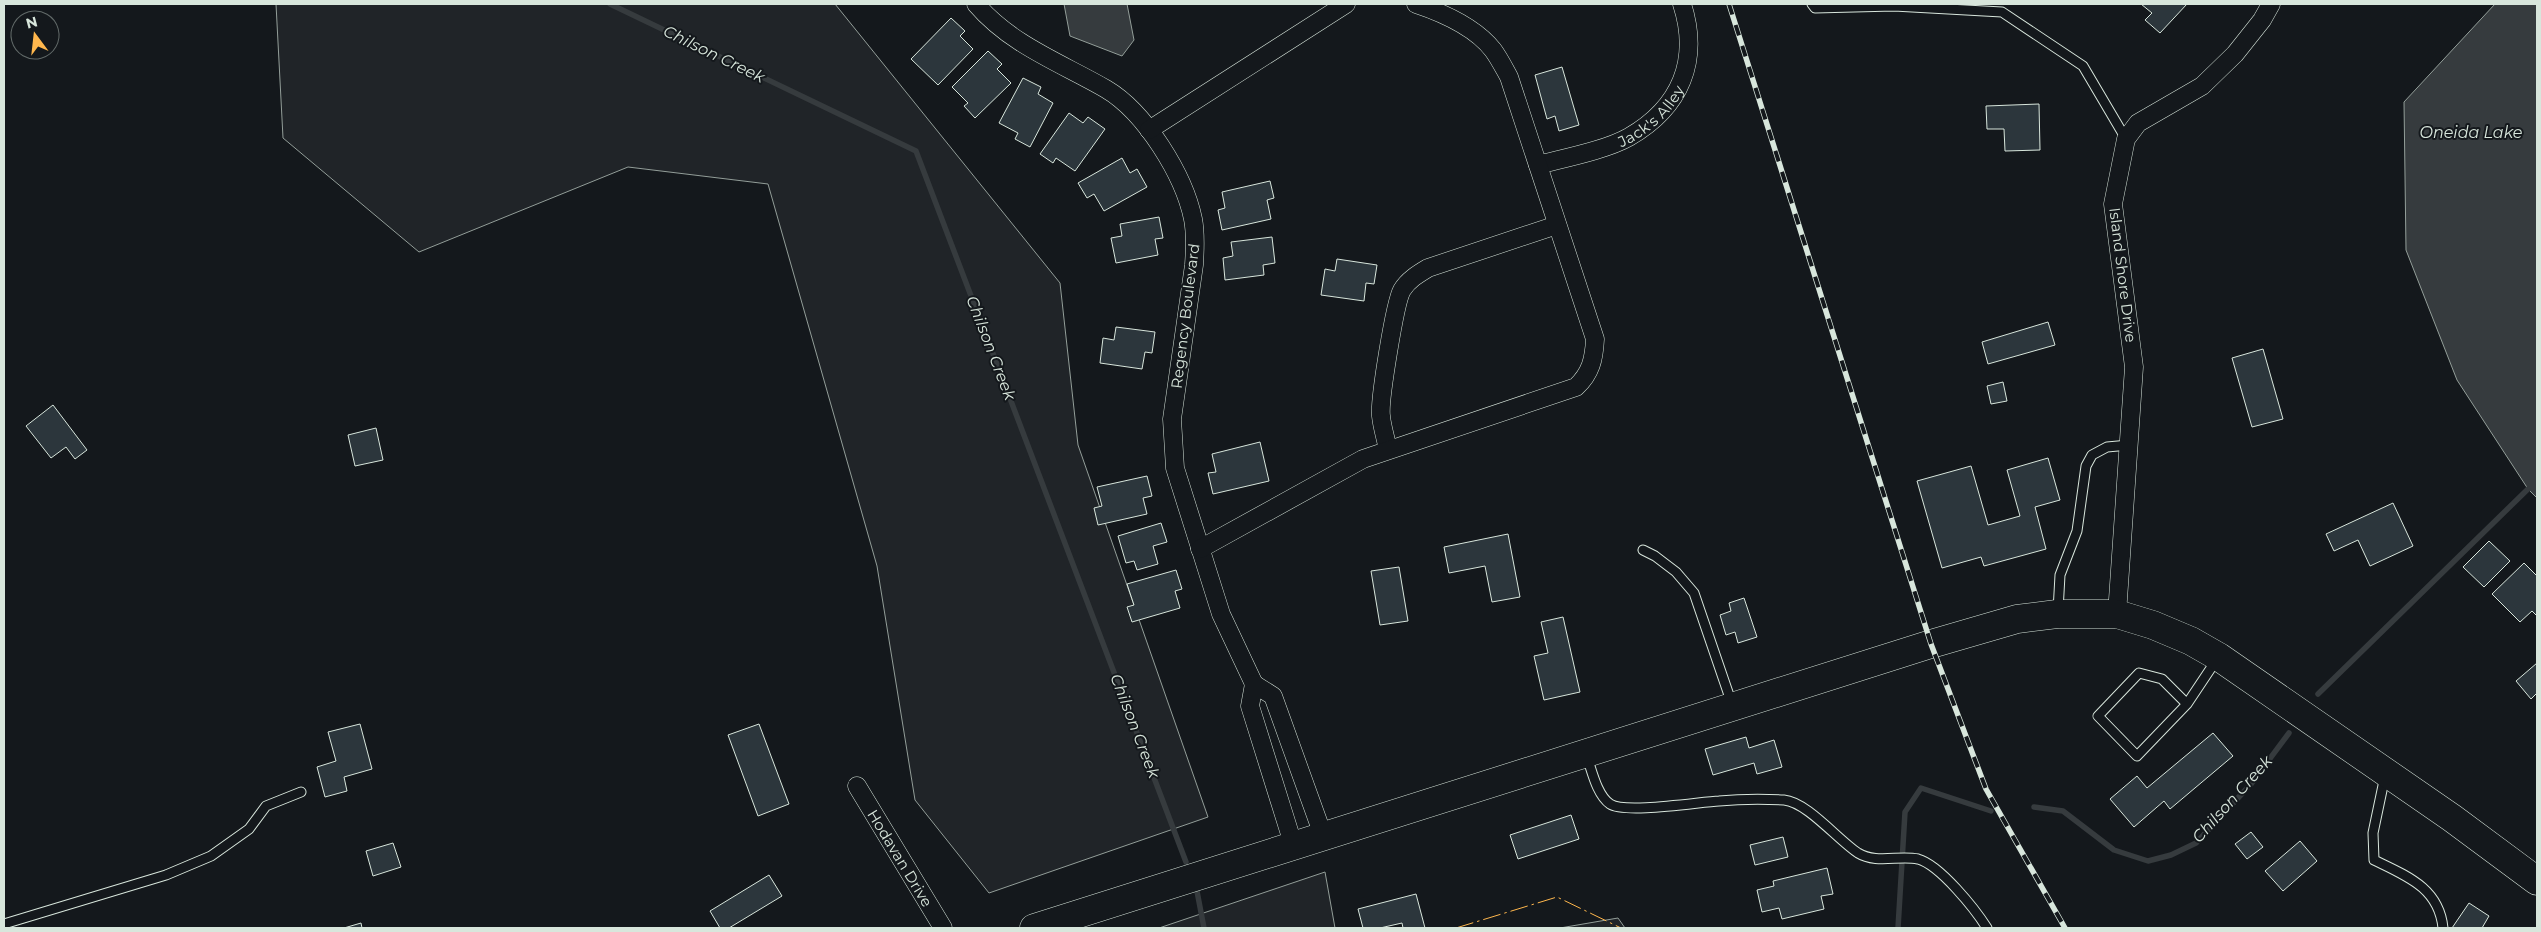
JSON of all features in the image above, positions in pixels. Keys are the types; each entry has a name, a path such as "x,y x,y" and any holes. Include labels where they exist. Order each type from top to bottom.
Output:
{"main road":[{"path":"1034,928 2017,619 2057,614 2116,614 2153,625 2191,641 2219,657 2452,818 2537,882"}],"street":[{"name":"Regency Boulevard","path":"976,4 1011,35 1035,52 1108,90 1132,110 1149,130 1178,178 1193,219 1194,265 1172,419 1175,468 1220,614 1254,684 1273,696 1324,838"},
{"path":"1149,130 1346,4"},
{"path":"1200,549 1337,471 1388,450 1576,387 1591,368 1595,339 1509,77 1492,49 1473,32 1438,11 1416,4"},
{"name":"Jack's Alley","path":"1538,165 1628,137 1657,118 1671,100 1685,76 1690,52 1689,34 1682,4"},
{"path":"2126,139 2138,123 2202,86 2235,54 2262,20 2271,4"},
{"name":"Island Shore Drive","path":"2116,614 2134,366 2113,204 2126,139"},
{"path":"1388,450 1380,415 1397,305 1401,291 1410,280 1428,268 1557,224"},
{"path":"1254,684 1250,706 1294,847"},
{"name":"Hodavan Drive","path":"856,786 943,928"}],"lane":[{"path":"1812,4 1815,8 1894,6 2002,12 2083,66 2126,139"},
{"path":"2057,614 2060,575 2077,531 2086,466 2092,455 2107,447 2129,445"},
{"path":"1643,550 1655,556 1676,572 1694,592 1733,707"},
{"path":"2187,704 2162,679 2139,673 2098,716 2137,756 2187,704 2219,657"},
{"path":"1586,754 1604,797 1610,804 1617,807 1727,800 1787,800 1820,820 1860,854 1883,859 1918,859 1946,879 1961,894 1987,928"},
{"path":"2385,773 2373,833 2374,860 2404,874 2428,892 2442,911 2444,928"},
{"path":"4,924 166,875 211,856 249,829 266,806 301,792"}],"shaded area":[{"path":"276,4 835,4 1060,283 1078,445 1208,817 989,893 915,800 877,566 768,184 628,167 419,252 283,138"},
{"path":"1325,872 1335,928 1159,928"},
{"path":"1618,918 1625,928 1560,928"}],"water":[{"path":"1064,4 1127,4 1134,40 1122,56 1070,36"},
{"name":"Oneida Lake","path":"2495,4 2537,4 2537,498 2528,489 2457,380 2406,250 2404,102"}],"building":[{"path":"2141,4 2187,4 2160,33 2145,20 2152,13"},
{"path":"951,18 965,31 960,36 973,49 938,85 911,59"},
{"path":"988,51 1002,64 997,69 1011,83 975,118 964,106 968,103 952,87"},
{"path":"1562,67 1579,125 1559,131 1555,116 1547,119 1535,75"},
{"path":"1023,78 1041,87 1038,94 1053,103 1030,147 1015,139 1018,133 999,123"},
{"path":"2039,104 2040,150 2005,151 2004,129 1987,129 1986,106"},
{"path":"1069,113 1083,123 1088,117 1105,129 1075,171 1056,158 1053,163 1040,154"},
{"path":"1122,158 1130,173 1137,169 1147,187 1104,211 1094,194 1087,198 1078,183"},
{"path":"1270,181 1274,198 1267,200 1271,219 1222,230 1218,210 1225,208 1222,192"},
{"path":"1159,217 1163,238 1155,239 1158,255 1116,263 1111,238 1122,236 1120,224"},
{"path":"1272,237 1275,263 1263,265 1264,275 1225,280 1223,258 1233,256 1231,242"},
{"path":"1337,259 1377,265 1374,284 1366,283 1364,301 1321,295 1325,269 1335,271"},
{"path":"2048,322 2055,345 1988,364 1982,342"},
{"path":"1116,327 1155,332 1152,353 1145,352 1142,369 1100,363 1103,338 1114,340"},
{"path":"2263,349 2283,419 2252,427 2232,358"},
{"path":"2003,382 2007,401 1991,404 1987,386"},
{"path":"53,405 87,450 75,459 66,447 51,458 26,426"},
{"path":"376,428 383,460 355,466 348,435"},
{"path":"1260,442 1269,481 1213,494 1208,473 1216,472 1212,454"},
{"path":"2048,458 2060,500 2035,507 2046,549 1984,566 1981,557 1942,568 1917,481 1971,466 1988,525 2020,516 2007,470"},
{"path":"1147,476 1152,496 1143,498 1147,514 1098,525 1094,508 1102,506 1097,487"},
{"path":"2393,503 2413,546 2370,566 2358,540 2334,551 2326,534"},
{"path":"1161,523 1167,542 1153,546 1158,564 1137,570 1134,561 1126,563 1118,536"},
{"path":"1508,534 1520,597 1492,602 1485,566 1449,573 1444,547"},
{"path":"2489,541 2510,561 2484,587 2463,567"},
{"path":"2524,563 2537,576 2537,616 2532,611 2520,622 2492,594"},
{"path":"1399,567 1408,621 1380,625 1371,571"},
{"path":"1176,570 1182,589 1175,591 1180,608 1132,622 1127,607 1134,605 1127,584"},
{"path":"1744,598 1757,637 1738,643 1735,632 1726,635 1720,615 1731,611 1729,603"},
{"path":"1563,617 1580,692 1544,700 1534,656 1548,653 1541,622"},
{"path":"2537,663 2537,693 2531,699 2516,681"},
{"path":"360,724 372,769 344,777 347,791 325,797 317,767 336,761 328,732"},
{"path":"759,724 789,804 758,816 728,735"},
{"path":"2213,733 2233,756 2170,809 2164,801 2134,827 2110,799 2137,776 2147,788"},
{"path":"1746,737 1749,748 1774,740 1782,767 1757,774 1754,763 1713,775 1705,749"},
{"path":"1571,815 1579,839 1518,859 1510,835"},
{"path":"2251,832 2263,847 2247,859 2235,844"},
{"path":"1783,837 1788,857 1755,865 1750,845"},
{"path":"2300,841 2317,861 2283,891 2265,871"},
{"path":"393,843 401,867 373,876 366,851"},
{"path":"1827,868 1833,894 1821,896 1824,909 1782,919 1779,908 1762,912 1757,890 1774,886 1773,881"},
{"path":"769,875 782,896 729,928 720,928 710,911"},
{"path":"1416,894 1425,928 1403,928 1402,923 1380,928 1363,928 1358,909"},
{"path":"2469,903 2489,916 2482,928 2452,928"},
{"path":"361,923 362,928 344,928"}],"waterway":[{"name":"Chilson Creek","path":"610,4 916,151 1186,862"},
{"name":"Chilson Creek","path":"2318,694 2528,489"},
{"name":"Chilson Creek","path":"2034,807 2063,811 2114,850 2148,861 2171,855 2196,843 2251,784 2289,733"},
{"name":"Chilson Creek","path":"1898,928 1905,812 1921,788 1991,811"},
{"name":"Chilson Creek","path":"1196,886 1204,928"}],"railway":[{"path":"1729,4 1931,644 1986,789 2065,928"}],"power":[{"path":"1456,928 1557,897 1621,928"}]}
